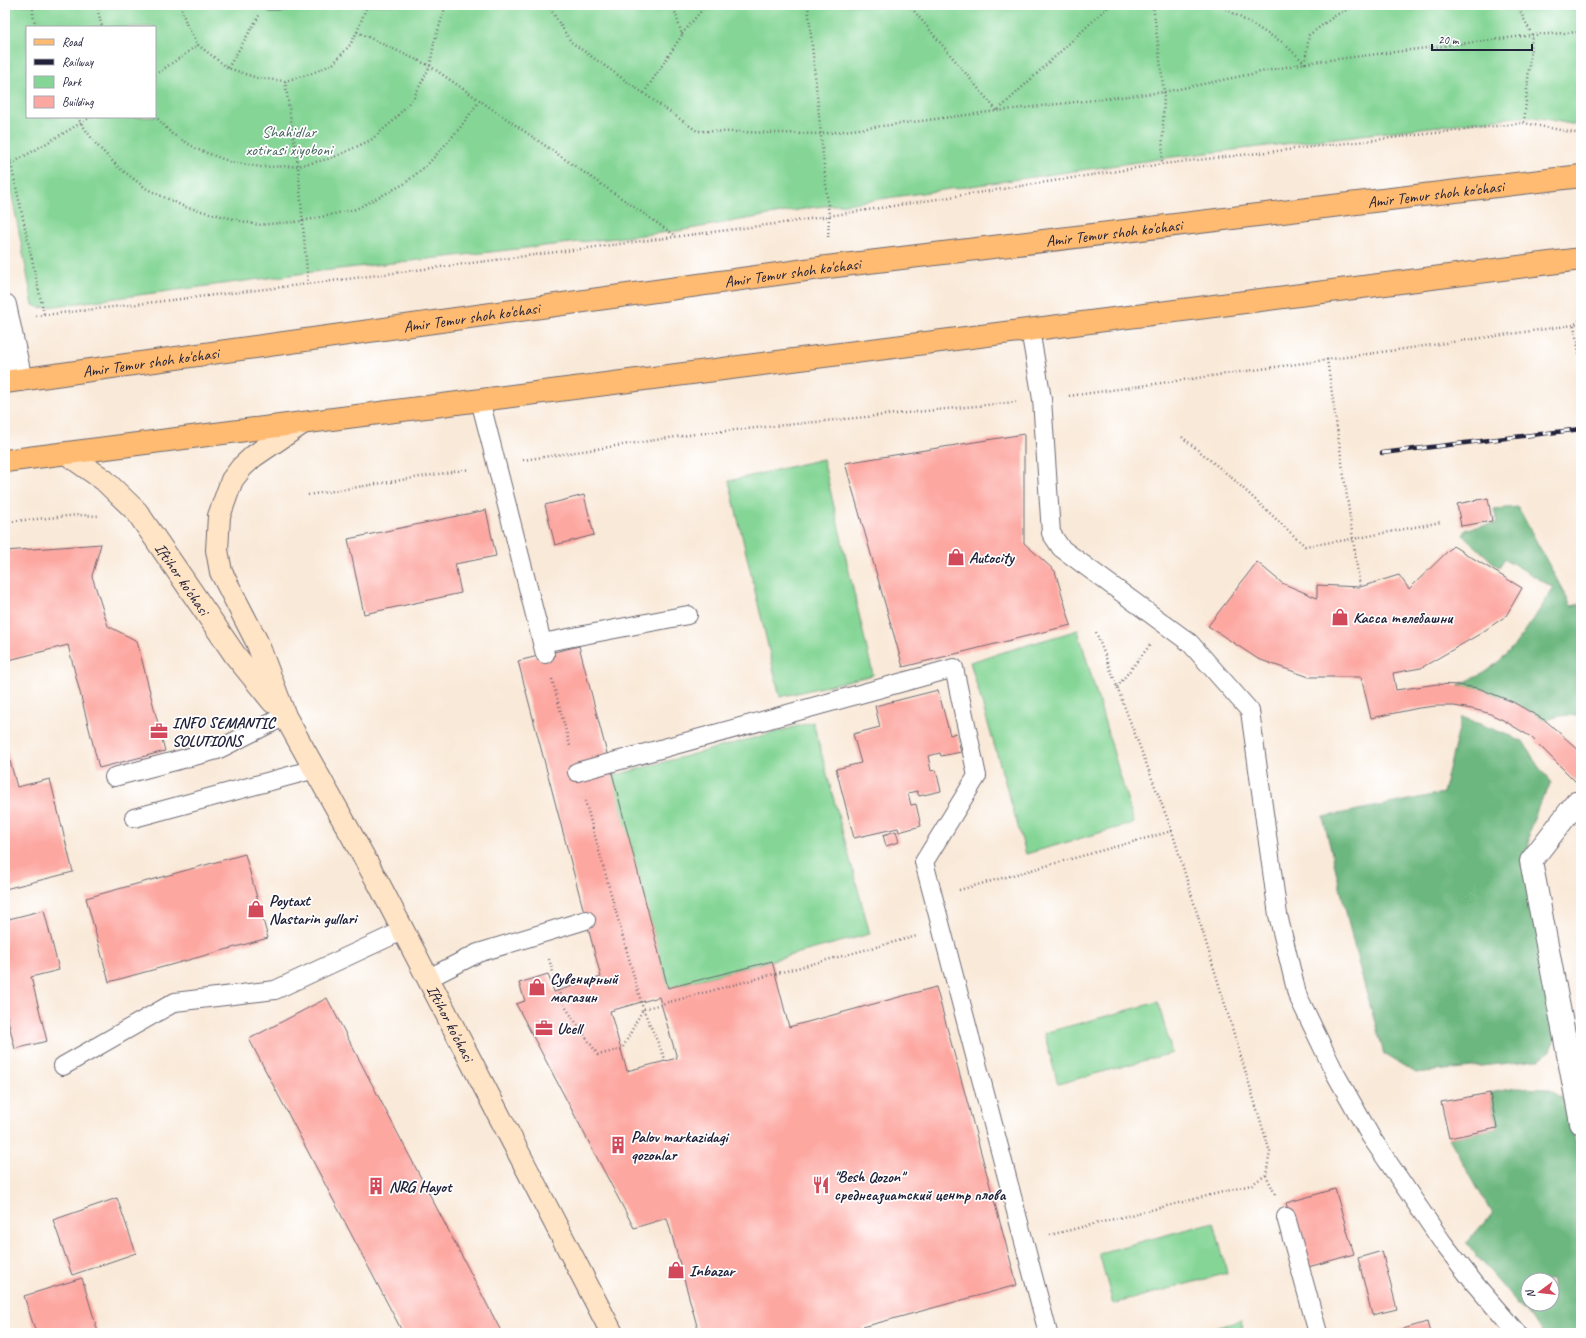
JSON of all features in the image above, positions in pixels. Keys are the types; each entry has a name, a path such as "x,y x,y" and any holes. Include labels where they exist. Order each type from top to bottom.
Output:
{"main road":[{"name":"Amir Temur shoh ko'chasi","path":"13,381 827,267 1581,176"},
{"path":"5,461 1581,259"},
{"name":"Iftihor ko'chasi","path":"301,424 254,456 242,467 232,480 227,490 219,516 217,550 221,572 257,642 285,716 404,930 612,1333"},
{"name":"Iftihor ko'chasi","path":"67,454 104,480 137,512 235,655 285,716"}],"street":[{"path":"5,304 13,381"},
{"path":"1576,803 1531,861 1581,1123"}],"lane":[{"path":"1030,330 1042,399 1051,533 1060,548 1190,643 1250,711 1278,915 1297,994 1335,1073 1371,1137 1413,1201 1443,1243 1475,1284 1517,1333"},
{"path":"480,400 544,649 688,615"},
{"path":"577,772 954,668 977,776 924,862 1048,1333"},
{"path":"114,777 217,750 285,716"},
{"path":"134,818 315,768"},
{"path":"429,978 478,953 586,920"},
{"path":"63,1066 175,1002 275,990 404,930"},
{"path":"1286,1217 1318,1333"}],"path":[{"path":"33,5 33,15 36,26"},
{"path":"98,5 102,26"},
{"path":"180,5 187,26 198,45 228,68 258,78 285,81 310,74 333,64 350,45 357,32 367,5"},
{"path":"156,117 172,134 199,150 231,162 261,167 298,166 332,158 371,140 393,121 414,97 430,66 434,43 446,5"},
{"path":"548,5 571,42 697,131 821,134 997,111 1164,92 1305,63 1532,35 1581,32"},
{"path":"673,5 682,35"},
{"path":"644,93 682,35 706,5"},
{"path":"808,5 829,216"},
{"path":"909,5 997,111"},
{"path":"997,111 1110,5"},
{"path":"1153,5 1164,92 1162,164"},
{"path":"1219,5 1282,42 1305,63"},
{"path":"1305,63 1309,35 1336,15 1357,5"},
{"path":"1517,5 1532,35 1524,123"},
{"path":"228,68 260,14"},
{"path":"357,32 430,66 676,236"},
{"path":"156,74 198,45"},
{"path":"285,81 298,166 308,284"},
{"path":"78,118 95,143 118,167 147,189 185,207 258,225 303,221 356,209 404,184 428,164 455,133 480,100"},
{"path":"11,164 89,118"},
{"path":"33,316 308,284 829,216 1162,164 1524,123 1581,134"},
{"path":"5,137 44,314"},
{"path":"308,495 538,457 695,434 1042,399 1574,325 1581,319"},
{"path":"1574,325 1581,364"},
{"path":"1326,359 1360,587"},
{"path":"1182,437 1232,478 1305,546 1353,539 1441,522"},
{"path":"5,522 79,515 104,516"},
{"path":"1116,687 1166,624"},
{"path":"1024,1242 1251,1185 1266,1175 1270,1152 1172,831 1096,632"},
{"path":"544,649 643,1009 666,1061"},
{"path":"933,897 1172,831"},
{"path":"542,933 562,1002 598,1055 622,1049 643,1009 942,929"}],"green space":[{"name":"Shahidlar xotirasi xiyoboni","path":"5,5 1581,5 1581,126 1535,117 1516,117 1173,157 815,207 678,231 321,271 40,308 33,305 5,159"},
{"path":"823,459 873,675 780,697 729,481"},
{"path":"1518,507 1571,606 1581,604 1581,717 1554,717 1546,721 1504,699 1458,685 1478,676 1502,659 1530,625 1554,588 1505,559 1499,568 1463,535 1467,529 1497,523 1494,509"},
{"path":"1078,630 1134,823 1026,854 970,662"},
{"path":"1462,717 1523,741 1538,766 1551,783 1539,805 1529,831 1528,873 1555,1040 1549,1052 1538,1060 1416,1073 1384,1054 1360,970 1323,817 1443,793"},
{"path":"813,722 870,934 668,988 612,776"},
{"path":"1158,1002 1172,1053 1058,1084 1044,1033"},
{"path":"1516,1088 1548,1089 1564,1099 1570,1113 1581,1176 1581,1333 1543,1333 1525,1312 1560,1312 1560,1272 1520,1272 1520,1306 1466,1243 1492,1214 1449,1138 1497,1128 1490,1093"},
{"path":"1214,1222 1227,1273 1113,1304 1099,1253"},
{"path":"1241,1321 1244,1333 1197,1333"}],"building":[{"path":"256,5 292,5 278,10 267,10"},
{"name":"Autocity","path":"1024,434 1024,543 1055,571 1071,625 903,667 845,463"},
{"path":"584,495 594,535 555,545 545,505"},
{"path":"1488,498 1492,521 1461,526 1457,504"},
{"path":"486,510 496,556 455,564 461,593 364,614 348,539"},
{"path":"101,544 92,576 108,626 137,641 165,751 99,768 68,645 5,661 5,551"},
{"path":"1453,546 1522,588 1506,616 1478,635 1421,668 1393,673 1396,690 1437,684 1458,685 1478,688 1513,702 1546,721 1581,752 1581,787 1531,737 1488,713 1454,706 1436,706 1371,718 1361,677 1309,677 1258,659 1208,626 1257,562 1282,583 1317,598 1317,585 1360,587 1399,575 1409,589"},
{"path":"579,646 668,988 772,961 789,1027 936,987 1017,1285 863,1327 865,1333 699,1333 667,1218 634,1228 516,1004 525,1001 519,983 548,974 554,992 601,977 518,661","holes":["659,997 677,1058 627,1071 610,1011"]},
{"path":"938,690 950,735 956,733 961,752 941,756 940,753 928,756 931,771 936,770 941,791 919,796 917,791 908,793 911,805 916,804 921,826 899,832 898,828 854,838 836,769 861,763 853,734 880,727 875,706"},
{"path":"5,742 17,787 50,779 73,872 5,889"},
{"path":"896,831 899,842 886,846 883,835"},
{"path":"245,854 268,938 109,982 86,898"},
{"path":"44,910 59,970 31,977 47,1041 15,1049 5,1008 5,920"},
{"name":"NRG Hayot","path":"327,998 502,1333 403,1333 249,1039"},
{"path":"1490,1093 1497,1128 1449,1138 1441,1102"},
{"path":"1335,1189 1354,1254 1305,1268 1286,1203"},
{"path":"117,1198 136,1253 72,1275 53,1220"},
{"path":"1382,1251 1397,1309 1372,1315 1358,1258"},
{"path":"82,1278 98,1332 36,1333 24,1296"},
{"path":"1427,1322 1430,1333 1389,1333"}],"railway":[{"path":"1382,453 1581,429"}],"place":[{"name":"Autocity","path":"956,557"},
{"name":"Касса телебашни","path":"1340,617"},
{"name":"INFO SEMANTIC SOLUTIONS","path":"159,731"},
{"name":"Poytaxt Nastarin gullari","path":"256,909"},
{"name":"Сувенирный магазин","path":"537,987"},
{"name":"Ucell","path":"544,1028"},
{"name":"Palov markazidagi qozonlar","path":"618,1145"},
{"name":"\"Besh Qozon\" среднеазиатский центр плова","path":"821,1185"},
{"name":"NRG Hayot","path":"376,1186"},
{"name":"Inbazar","path":"676,1270"}]}
